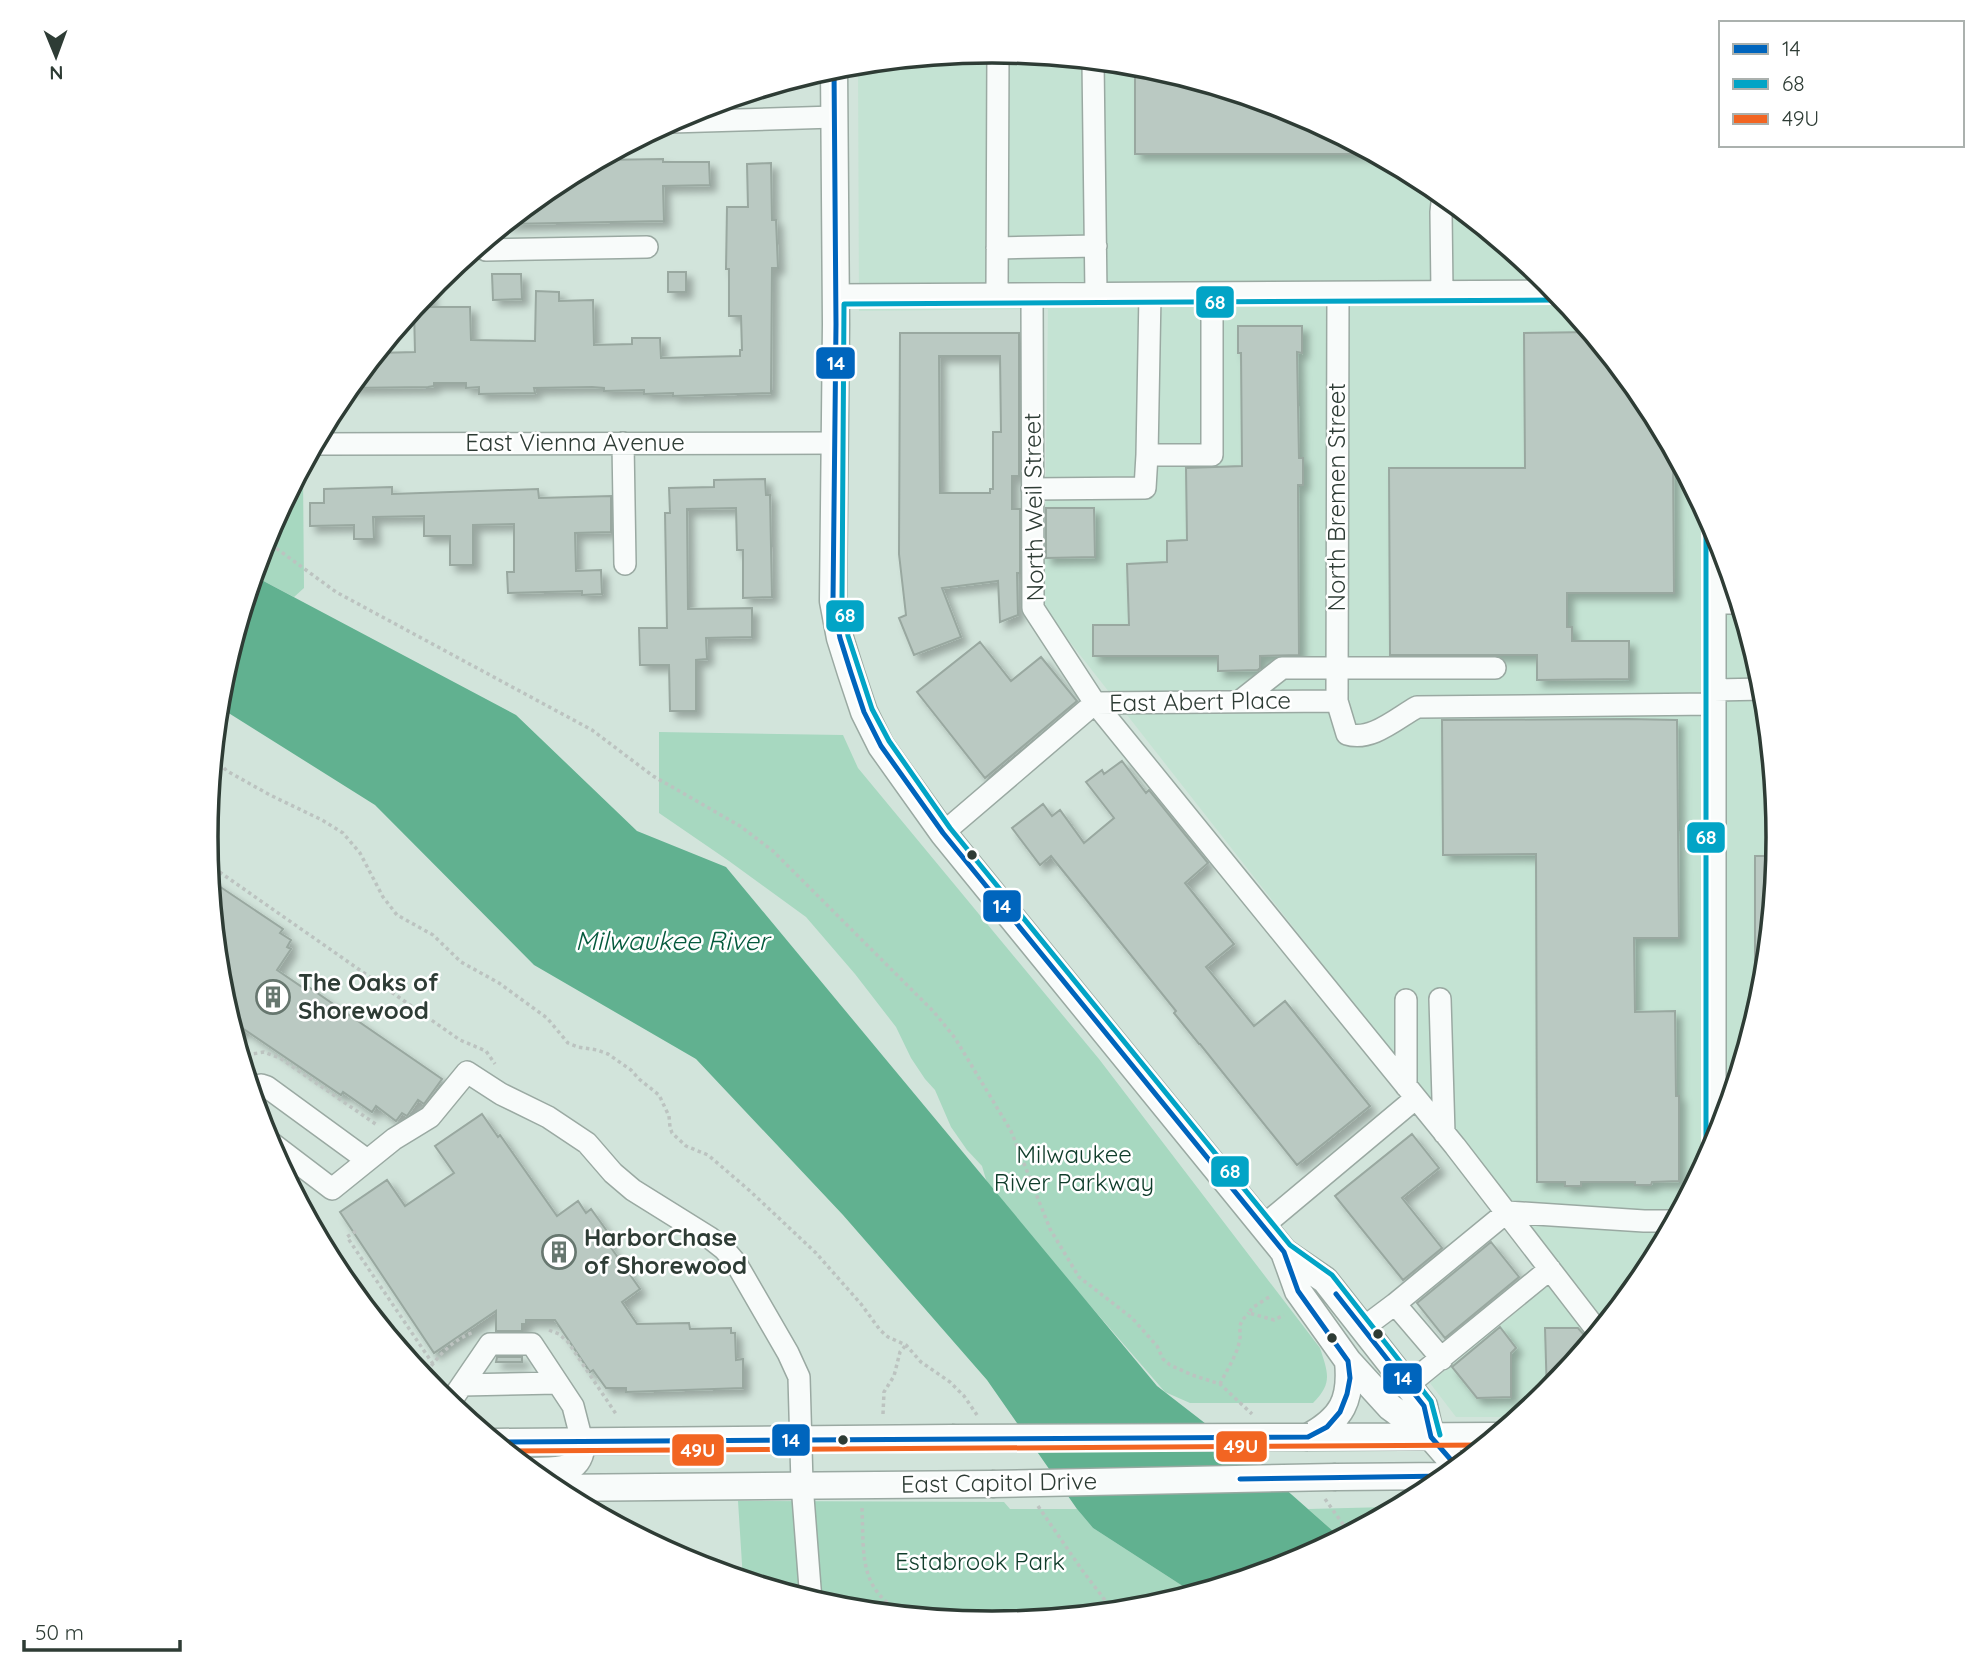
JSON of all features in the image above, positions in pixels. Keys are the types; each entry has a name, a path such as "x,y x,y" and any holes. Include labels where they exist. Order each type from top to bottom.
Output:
{"main road":[{"path":"834,80 833,601 840,638 864,712 881,746 943,833 1284,1252 1325,1280 1408,1385 1424,1406 1431,1437"},
{"path":"1284,1252 1298,1291 1348,1361 1390,1407 1431,1437 1452,1461"},
{"path":"1308,1437 1327,1427 1339,1412 1350,1378 1348,1361"},
{"name":"East Capitol Drive","path":"509,1442 1483,1436"},
{"path":"521,1452 572,1441 581,1455 575,1465 561,1470 547,1470"},
{"name":"East Capitol Drive","path":"573,1488 1327,1484 1428,1477"}],"street":[{"path":"997,295 998,63"},
{"path":"1093,70 1097,294"},
{"path":"698,121 834,117"},
{"path":"1442,207 1442,292"},
{"path":"997,248 1096,246"},
{"path":"492,247 647,247"},
{"path":"835,295 1541,291"},
{"path":"1032,489 1145,488 1150,293"},
{"path":"1147,455 1212,455 1212,293"},
{"name":"North Bremen Street","path":"1338,293 1337,701 1348,734 1357,737 1378,731 1417,707 1714,697"},
{"name":"North Weil Street","path":"1032,294 1033,608 1095,703 1444,1133 1593,1326"},
{"path":"624,443 625,564"},
{"name":"East Vienna Avenue","path":"326,444 835,443"},
{"path":"1715,560 1714,697 1725,1085"},
{"path":"1715,603 1730,603"},
{"path":"1238,702 1282,668 1495,668"},
{"path":"1714,697 1753,691"},
{"name":"East Abert Place","path":"943,833 1095,703 1337,701"},
{"path":"1440,999 1444,1133"},
{"path":"1263,1226 1411,1092 1406,1000"},
{"path":"286,1154 332,1189 394,1139 430,1117 467,1072 501,1094 566,1128 587,1143 613,1173 633,1190 724,1249 736,1263 789,1353 799,1377 802,1485 810,1590"},
{"path":"259,1085 267,1087 367,1160"},
{"path":"1363,1328 1507,1212 1665,1221"},
{"path":"1408,1385 1550,1269"},
{"path":"1395,1304 1442,1359"},
{"path":"456,1395 490,1344 532,1345 573,1406 572,1441"},
{"path":"463,1385 557,1383"}],"path":[{"path":"275,547 336,592 592,730 653,776 740,826 773,851 934,1012 955,1038 1011,1131 1050,1229 1079,1277 1132,1318 1170,1365 1220,1384 1258,1419"},
{"path":"222,766 270,795 343,833 360,853 383,897 397,915 433,934 461,962 547,1017 568,1043 608,1054 659,1095 669,1116 673,1133 686,1146 708,1155 750,1191 816,1253 861,1304 880,1331 906,1345 900,1352 894,1377 884,1391 883,1414"},
{"path":"249,1054 264,1052 280,1058 386,1132"},
{"path":"356,1231 346,1237 433,1364"},
{"path":"1220,1384 1240,1342 1239,1328 1243,1319 1269,1297"},
{"path":"1249,1313 1274,1320 1284,1315"},
{"path":"1327,1484 1346,1526"},
{"path":"862,1506 867,1574 888,1605"}],"shaded area":[{"path":"992,63 1094,70 1144,78 1193,89 1289,122 1380,167 1464,223 1503,255 1575,327 1607,366 1663,450 1708,541 1741,637 1752,686 1760,736 1767,838 1760,939 1752,989 1741,1038 1708,1134 1663,1225 1607,1309 1575,1348 1506,1417 1456,1417 1430,1383 1561,1275 1348,997 1044,609 1048,309 859,311 858,75 942,65"}],"green space":[{"path":"303,485 304,588 294,597 262,580"},
{"name":"Milwaukee River Parkway","path":"659,732 843,735 858,768 1099,1059 1320,1348 1327,1377 1324,1389 1313,1403 1190,1403 1165,1392 1081,1295 995,1210 982,1166 951,1127 935,1090 911,1058 896,1027 806,917 659,813"},
{"name":"Estabrook Park","path":"738,1501 1004,1502 1010,1509 1077,1509 1093,1528 1185,1588 1094,1605 992,1612 891,1605 841,1597 792,1586 742,1570"},
{"path":"1381,1507 1334,1532 1308,1509"}],"water":[{"name":"Milwaukee River","path":"262,580 516,715 637,831 726,867 1157,1386 1250,1458 1334,1532 1241,1571 1185,1588 1093,1528 987,1380 843,1215 696,1059 534,965 375,805 229,713 244,637"}],"building":[{"path":"1135,77 1193,89 1241,104 1289,122 1356,154 1135,154"},
{"path":"619,160 709,162 710,185 663,186 664,221 520,224 562,194"},
{"path":"771,163 772,220 776,220 778,268 772,268 771,393 673,396 673,393 644,394 644,390 604,391 604,388 592,387 534,388 535,393 479,394 479,387 466,388 466,383 434,383 434,386 428,387 363,388 389,353 415,352 414,322 430,306 470,307 471,340 535,341 536,291 559,292 559,301 593,300 594,345 632,344 632,338 660,338 661,358 740,356 741,316 729,316 729,269 726,269 727,207 748,207 747,164"},
{"path":"668,272 686,272 686,292 668,292"},
{"path":"492,274 521,274 522,299 493,300"},
{"path":"1238,326 1302,326 1302,353 1297,352 1299,458 1303,458 1303,485 1298,485 1299,655 1260,656 1258,670 1218,671 1218,656 1093,656 1093,625 1129,625 1127,564 1167,562 1167,541 1187,540 1186,468 1242,466 1241,353 1238,353"},
{"path":"1579,332 1636,407 1673,469 1674,593 1567,593 1567,627 1572,627 1572,641 1629,641 1629,679 1537,680 1537,655 1390,655 1389,468 1525,468 1524,333"},
{"path":"900,333 1019,333 1019,476 1012,476 1012,509 1020,509 1018,615 1000,622 998,581 942,588 961,637 914,655 899,618 906,615 899,554","holes":["939,356 1000,356 1001,432 993,432 993,489 990,489 990,493 940,493"]},
{"path":"765,479 766,495 770,495 772,597 743,598 743,550 737,550 736,508 687,509 688,609 752,608 752,637 706,638 707,659 696,660 696,711 670,711 669,665 640,665 639,628 667,628 665,513 670,513 669,488 714,487 714,480"},
{"path":"392,487 392,494 538,489 539,498 611,496 611,532 575,533 576,571 601,570 602,594 582,595 582,591 508,593 507,572 514,572 514,524 473,525 473,565 450,565 450,536 424,536 424,516 373,517 374,539 354,539 354,525 310,526 310,503 324,503 324,489"},
{"path":"1046,508 1094,508 1095,557 1046,558"},
{"path":"980,642 1011,681 1041,657 1077,701 985,778 917,692"},
{"path":"1442,720 1677,720 1679,938 1634,938 1635,1012 1675,1011 1679,1181 1652,1182 1651,1185 1635,1185 1635,1182 1581,1182 1581,1186 1565,1186 1565,1182 1537,1182 1536,854 1443,855"},
{"path":"1122,761 1146,793 1149,790 1208,863 1185,883 1234,944 1206,967 1254,1026 1285,1001 1370,1106 1297,1165 1051,856 1040,865 1012,828 1043,804 1052,816 1060,810 1084,843 1114,818 1086,782 1102,770 1104,774"},
{"path":"1755,856 1766,856 1760,939 1755,967"},
{"name":"The Oaks of Shorewood","path":"220,887 283,929 280,933 291,940 287,947 291,949 277,970 305,989 307,986 442,1079 424,1104 418,1100 407,1116 402,1113 396,1121 376,1106 372,1112 343,1092 341,1095 242,1028 225,939"},
{"name":"HarborChase of Shorewood","path":"482,1114 557,1216 578,1201 586,1213 591,1209 612,1238 607,1242 640,1289 622,1302 637,1324 689,1323 690,1329 731,1328 731,1333 735,1333 736,1360 743,1359 743,1388 626,1392 626,1388 606,1388 593,1370 590,1372 555,1320 526,1320 526,1324 522,1324 522,1331 496,1331 496,1311 434,1353 340,1212 387,1180 405,1206 454,1173 435,1146"},
{"path":"1412,1134 1439,1168 1402,1198 1442,1248 1403,1280 1335,1196"},
{"path":"1491,1242 1519,1277 1445,1338 1417,1303"},
{"path":"1500,1327 1516,1348 1511,1353 1511,1397 1477,1398 1452,1367"},
{"path":"1545,1328 1578,1328 1585,1336 1546,1378"},
{"path":"497,1357 522,1357 522,1362 496,1362"}],"transit line":[{"name":"14","path":"509,1442 1308,1437 1327,1427 1340,1412 1347,1394 1350,1378 1348,1361 1298,1291 1284,1252 943,833 881,746 864,712 840,638 833,601 836,324 834,80"},
{"name":"68","path":"1440,1435 1431,1401 1332,1275 1290,1245 950,828 889,741 872,709 848,636 842,600 844,304 1549,300"},
{"name":"68","path":"1706,537 1706,1138"},
{"name":"14","path":"1336,1294 1424,1406 1431,1437 1452,1461"},
{"name":"49U","path":"520,1451 1472,1445"},
{"name":"14","path":"1240,1479 1430,1476"}],"place":[{"name":"The Oaks of Shorewood","path":"273,997"},
{"name":"HarborChase of Shorewood","path":"559,1252"}]}
